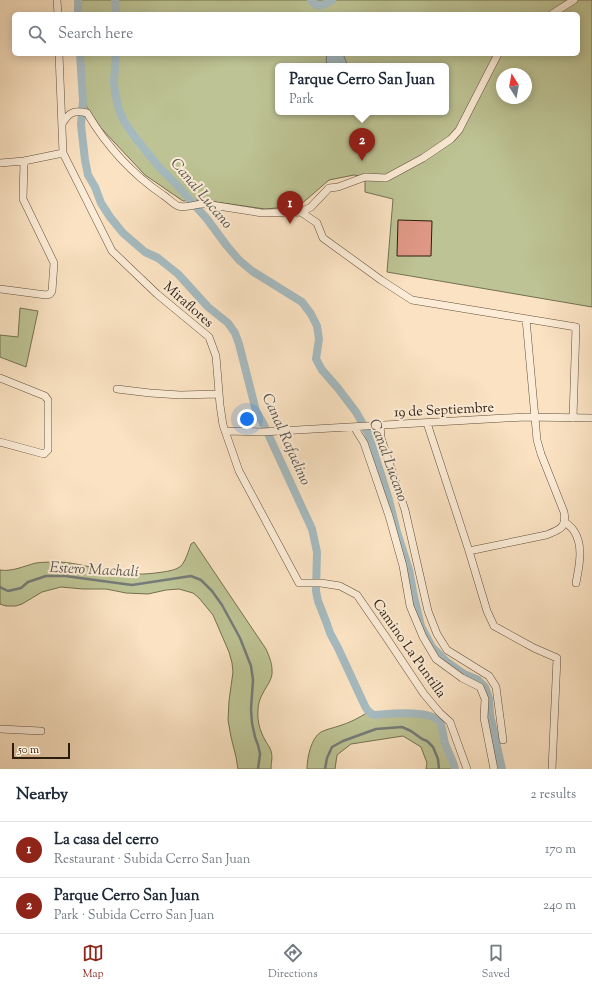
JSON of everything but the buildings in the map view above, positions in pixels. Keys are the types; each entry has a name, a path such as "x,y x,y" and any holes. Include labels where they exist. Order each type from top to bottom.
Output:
{"street":[{"path":"57,0 58,12"},
{"path":"555,12 574,0"},
{"name":"Miraflores","path":"59,56 63,153 112,252 157,294 209,337 216,356 220,405 226,431 239,471 299,583"},
{"path":"62,124 74,111 87,112 105,140 128,165 148,184 178,206 188,207 199,204 212,205 262,214 301,212 312,207 329,188 338,187 365,177 386,178 422,158 451,139 459,130 497,56"},
{"path":"0,163 24,161 63,153"},
{"path":"0,289 46,295 50,294 52,290 54,263 23,199 24,161"},
{"path":"301,212 317,223 323,238 381,280 412,300 576,327 573,418"},
{"path":"469,551 546,535 562,527 565,522 564,512 537,440 526,319"},
{"path":"0,378 45,396 48,400 48,450 44,454 0,442"},
{"path":"117,389 180,395 219,394"},
{"name":"19 de Septiembre","path":"226,431 273,432 525,417 592,418"},
{"path":"426,423 469,551 487,611 494,626 534,648 557,658 552,769"},
{"path":"380,426 381,438 405,510 428,611 437,634 447,650 489,676 496,687 503,740"},
{"path":"356,427 364,443 389,516 403,566 410,606 423,637 436,659 462,678 480,687 485,699 484,718 494,769"},
{"path":"565,522 573,529 577,536 579,545 580,555 576,583"},
{"name":"Camino La Puntilla","path":"299,583 320,583 340,586 357,595 424,694 440,713 450,722 468,769"},
{"path":"0,729 41,731"}],"green space":[{"path":"75,0 592,0 592,307 387,272 393,199 365,192 365,177 354,175 329,180 299,206 265,209 202,200 183,201 145,175 100,127 83,101 80,56 580,56 580,12 77,12"},
{"path":"20,308 38,311 26,367 0,357 0,335 18,337"},
{"path":"194,542 266,649 270,660 272,676 260,699 258,706 258,722 263,737 272,753 271,769 238,769 228,720 233,672 232,663 229,652 213,615 193,593 179,589 148,594 126,593 106,589 61,587 42,592 16,606 6,606 0,604 0,570 14,569 36,563 60,562 129,574 163,572 181,566 191,544"},
{"path":"368,712 372,716 409,715 429,717 436,720 440,725 453,769 426,769 427,763 421,747 403,736 351,744 337,755 335,769 307,769 312,743 321,732 343,725"}],"shaded area":[{"path":"327,56 344,56 347,63 327,63"}],"waterway":[{"name":"Canal Rafaelino","path":"78,0 78,12"},
{"name":"Canal Lucano","path":"115,0 116,12"},
{"name":"Canal Lucano","path":"311,0 313,3 318,5 324,5 332,0"},
{"name":"Canal Rafaelino","path":"80,56 83,101 81,125 88,175 95,187 101,203 123,233 145,252 158,258 178,274 208,307 228,323 235,333 256,411 312,529 317,552 316,591 318,601 330,633 365,706 369,712 374,715 409,713 428,715 435,718 441,724 445,743 455,769"},
{"name":"Canal Lucano","path":"116,56 114,81 115,93 119,110 125,123 134,136 158,166 207,219 239,260 252,271 302,302 311,314 317,326 319,339 316,359 322,370 356,412 368,433 409,570 421,626 432,647 447,662 464,674 478,680 485,687 489,699 490,715 502,769"},
{"name":"Estero Machalí","path":"0,587 8,591 21,588 28,582 46,576 65,576 132,585 191,576 201,580 212,591 222,605 240,638 251,666 253,680 251,709 252,723 260,754 258,769"},
{"name":"Estero Machalí","path":"325,769 327,758 332,747 343,741 376,729 402,727 427,741 433,747 438,759 439,769"}],"place":[{"name":"Parque Cerro San Juan","path":"362,161"},
{"name":"La casa del cerro","path":"290,224"}]}
